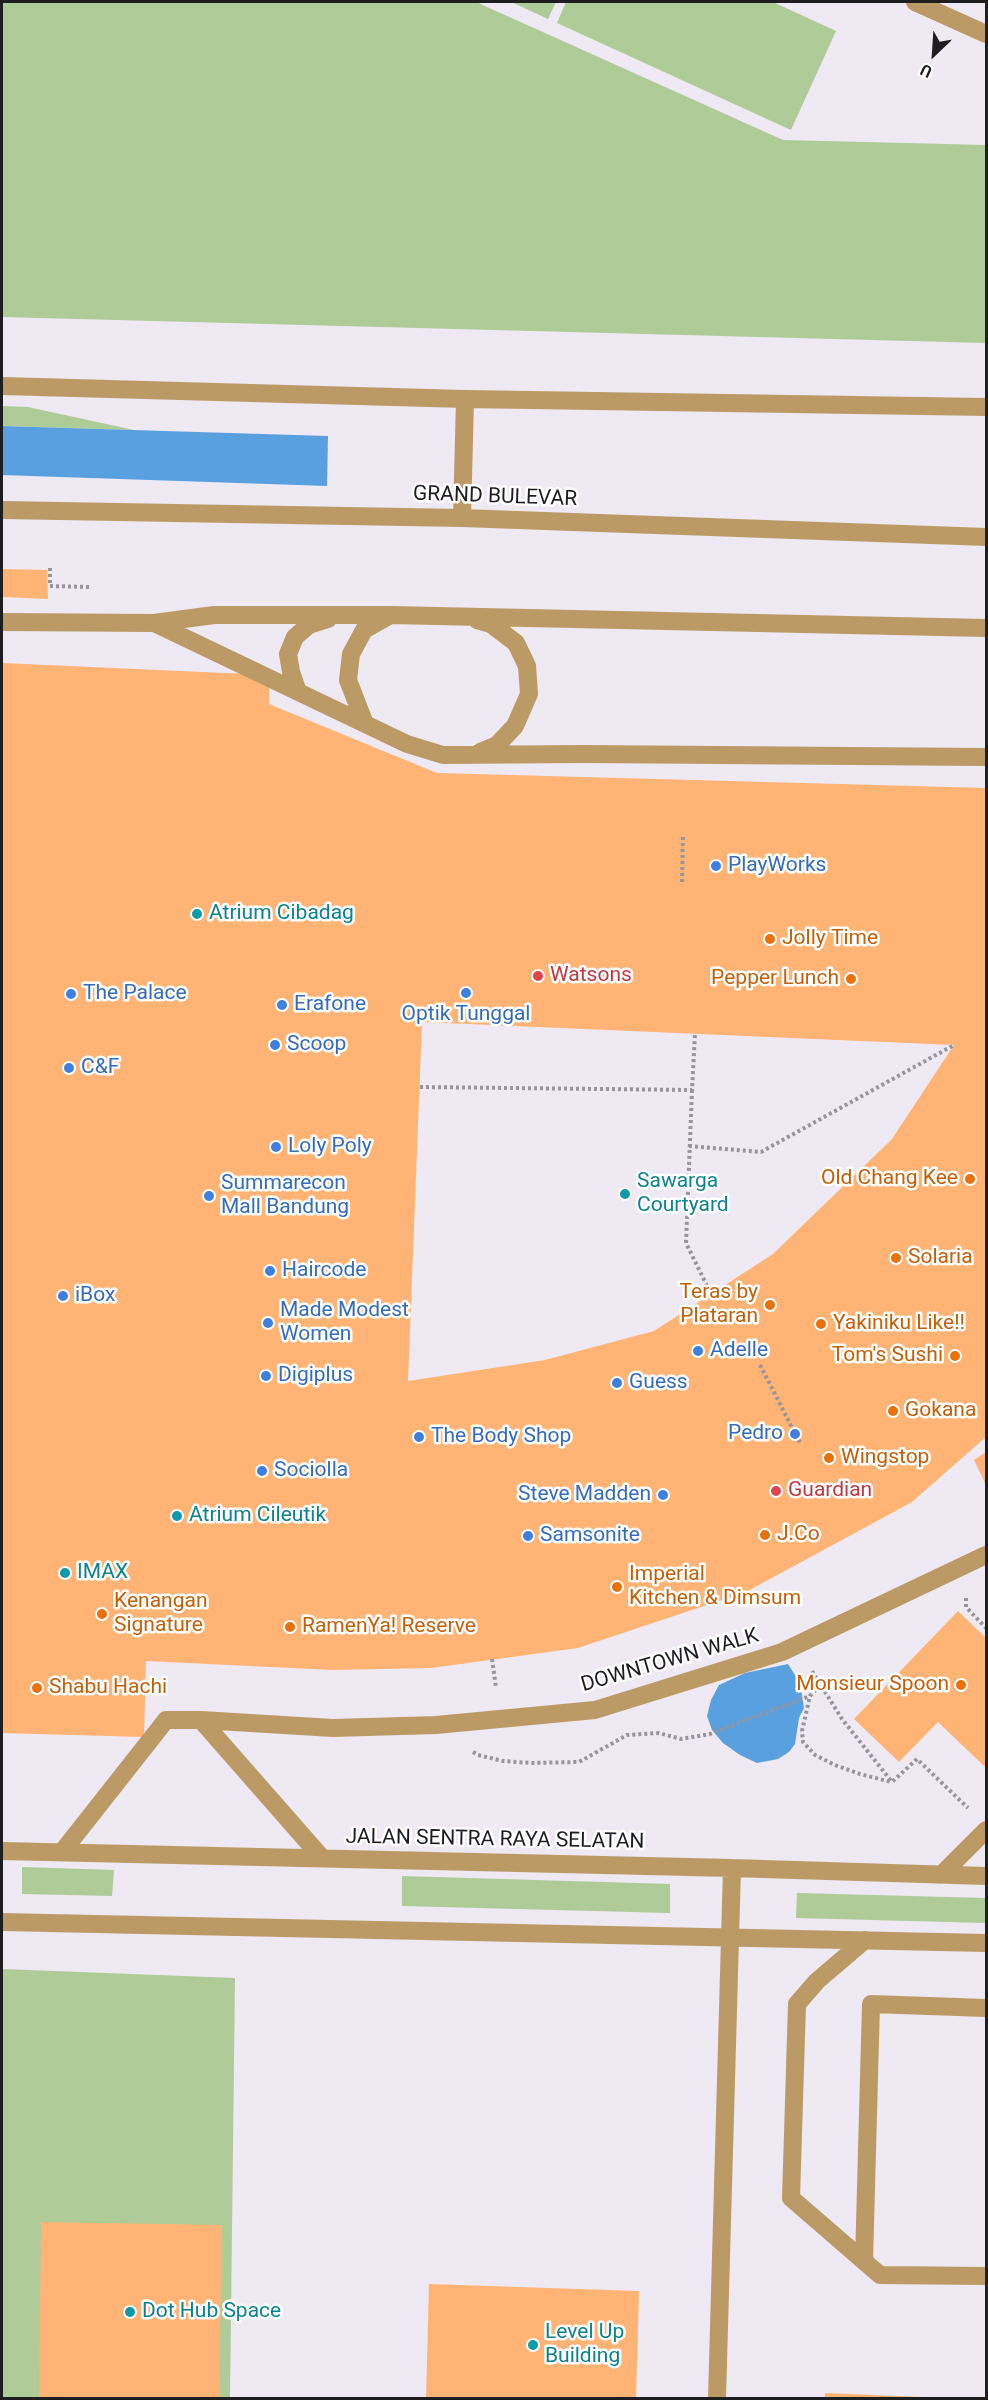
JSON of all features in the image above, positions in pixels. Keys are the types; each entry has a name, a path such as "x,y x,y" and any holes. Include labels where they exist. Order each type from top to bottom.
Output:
{"street":[{"path":"915,2 987,34"},
{"path":"2,386 465,399 987,407"},
{"path":"462,518 465,399"},
{"name":"GRAND BULEVAR","path":"2,510 462,518 987,537"},
{"path":"2,622 154,623 214,615 391,615 987,628"},
{"path":"298,692 288,654 295,637 309,625 341,615"},
{"path":"365,724 348,680 351,654 364,630 391,615"},
{"path":"465,616 491,624 516,643 527,666 529,694 515,726 497,745 472,755"},
{"path":"154,623 407,744 443,755 687,754 987,757"},
{"name":"DOWNTOWN WALK","path":"62,1852 166,1720 333,1728 436,1725 595,1710 782,1652 987,1556"},
{"path":"201,1720 322,1858"},
{"path":"941,1875 987,1830"},
{"name":"JALAN SENTRA RAYA SELATAN","path":"2,1851 987,1876"},
{"path":"717,2398 732,1868"},
{"path":"2,1922 987,1943"},
{"path":"865,1940 817,1981 796,2004 791,2198 880,2275 987,2276"},
{"path":"864,2261 871,2004 987,2008"}],"path":[{"path":"50,568 50,586 91,587"},
{"path":"682,882 683,834"},
{"path":"695,1034 686,1243 711,1294"},
{"path":"689,1146 761,1152 954,1045"},
{"path":"420,1087 692,1090"},
{"path":"760,1365 801,1445"},
{"path":"795,1644 842,1719 892,1782"},
{"path":"436,1725 478,1755 503,1761 531,1763 579,1762 627,1735 659,1733 681,1738 710,1734 810,1696 820,1685"},
{"path":"810,1696 802,1731 803,1742 815,1755 860,1774 892,1782"},
{"path":"892,1782 917,1759 971,1811"}],"green space":[{"path":"2,2 476,2 783,140 986,145 986,343 2,317"},
{"path":"511,2 556,2 548,19"},
{"path":"566,2 773,2 836,31 791,130 557,23"},
{"path":"2,406 28,407 134,430 2,426"},
{"path":"22,1867 114,1870 112,1896 22,1894"},
{"path":"402,1876 670,1884 670,1913 402,1906"},
{"path":"797,1893 986,1898 986,1923 796,1918"},
{"path":"2,1969 235,1978 230,2398 2,2398"}],"water":[{"path":"2,426 328,436 327,486 2,475"},
{"path":"788,1664 800,1683 804,1708 799,1718 795,1744 789,1752 778,1759 757,1763 723,1743 712,1730 707,1716 711,1700 719,1685 745,1673"}],"building":[{"path":"2,569 47,570 48,599 2,597"},
{"name":"Summarecon Mall Bandung","path":"2,663 269,675 269,704 437,773 986,788 986,1437 912,1502 746,1592 578,1648 431,1668 333,1670 146,1661 144,1737 2,1733","holes":["422,1022 954,1045 892,1139 773,1254 654,1331 545,1360 408,1381"]},
{"path":"986,1452 986,1485 974,1460"},
{"path":"958,1611 986,1638 986,1764 984,1766 938,1722 899,1762 854,1719"},
{"name":"Dot Hub Space","path":"41,2222 222,2225 219,2398 39,2398"},
{"name":"Level Up Building","path":"429,2284 639,2291 636,2398 426,2398"},
{"path":"825,2393 924,2397 924,2398 825,2398"}],"place":[{"name":"PlayWorks","path":"716,866"},
{"name":"Atrium Cibadag","path":"197,914"},
{"name":"Jolly Time","path":"770,939"},
{"name":"Watsons","path":"538,976"},
{"name":"Pepper Lunch","path":"851,979"},
{"name":"Optik Tunggal","path":"466,993"},
{"name":"The Palace","path":"71,994"},
{"name":"Erafone","path":"282,1005"},
{"name":"Scoop","path":"275,1045"},
{"name":"C&F","path":"69,1068"},
{"name":"Loly Poly","path":"276,1147"},
{"name":"Old Chang Kee","path":"970,1179"},
{"name":"Sawarga Courtyard","path":"625,1194"},
{"name":"Summarecon Mall Bandung","path":"209,1196"},
{"name":"Solaria","path":"896,1258"},
{"name":"Haircode","path":"270,1271"},
{"name":"iBox","path":"63,1296"},
{"name":"Teras by Plataran","path":"770,1305"},
{"name":"Made Modest Women","path":"268,1323"},
{"name":"Yakiniku Like!!","path":"821,1324"},
{"name":"Adelle","path":"698,1351"},
{"name":"Tom's Sushi","path":"955,1356"},
{"name":"Digiplus","path":"266,1376"},
{"name":"Guess","path":"617,1383"},
{"name":"Gokana","path":"893,1411"},
{"name":"Pedro","path":"795,1434"},
{"name":"The Body Shop","path":"419,1437"},
{"name":"Wingstop","path":"829,1458"},
{"name":"Sociolla","path":"262,1471"},
{"name":"Guardian","path":"776,1491"},
{"name":"Steve Madden","path":"663,1495"},
{"name":"Atrium Cileutik","path":"177,1516"},
{"name":"J.Co","path":"765,1535"},
{"name":"Samsonite","path":"528,1536"},
{"name":"IMAX","path":"65,1573"},
{"name":"Imperial Kitchen & Dimsum","path":"617,1587"},
{"name":"Kenangan Signature","path":"102,1614"},
{"name":"RamenYa! Reserve","path":"290,1627"},
{"name":"Monsieur Spoon","path":"961,1685"},
{"name":"Shabu Hachi","path":"37,1688"},
{"name":"Dot Hub Space","path":"130,2312"},
{"name":"Level Up Building","path":"533,2345"}]}
